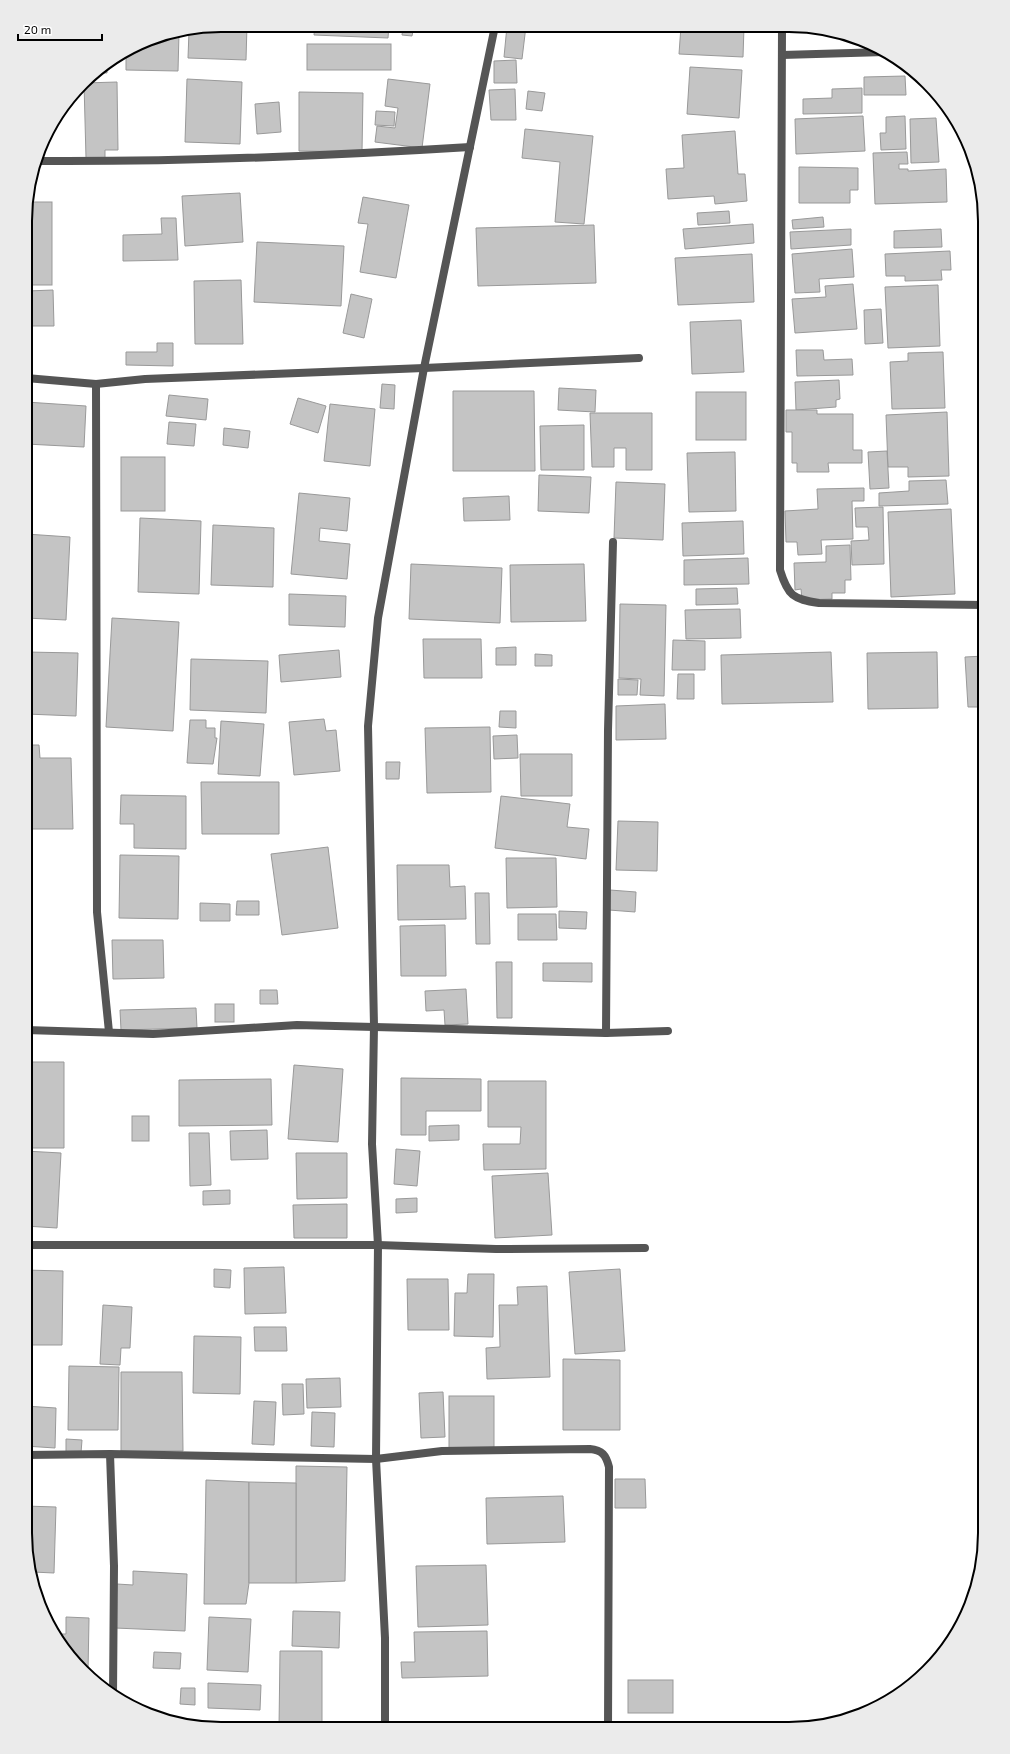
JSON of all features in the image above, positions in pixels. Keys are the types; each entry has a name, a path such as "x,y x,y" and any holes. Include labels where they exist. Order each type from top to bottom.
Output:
{"street":[{"path":"385,1722 385,1638 376,1459 378,1245 372,1144 374,1026 368,726 378,618 424,368 494,32"},
{"path":"782,32 780,570 785,585 794,596 804,601 819,603 978,605"},
{"path":"782,55 873,52"},
{"path":"42,160 152,161 345,155 470,147"},
{"path":"32,379 96,384 145,379 639,358"},
{"path":"96,384 97,912 109,1032"},
{"path":"606,1033 608,738 612,542"},
{"path":"32,1030 153,1034 297,1025 606,1033 668,1031"},
{"path":"32,1245 378,1245 496,1249 645,1248"},
{"path":"32,1455 110,1454 376,1459 442,1452 597,1450 605,1454 610,1466 608,1722"},
{"path":"110,1454 114,1566 113,1688"}],"building":[{"path":"209,32 247,32 246,60 188,58 189,35"},
{"path":"314,32 388,32 388,38 314,35"},
{"path":"402,32 413,32 412,36 402,35"},
{"path":"506,32 525,32 522,59 504,57"},
{"path":"681,32 744,32 743,57 679,54"},
{"path":"179,37 178,71 126,70 127,57 149,46"},
{"path":"307,44 391,44 391,70 307,70"},
{"path":"516,60 517,83 494,83 494,61"},
{"path":"690,67 742,70 739,118 687,114"},
{"path":"905,76 906,95 864,95 864,77"},
{"path":"187,79 242,82 240,144 185,142"},
{"path":"388,79 430,84 422,148 375,142 377,126 395,128 398,108 385,106"},
{"path":"117,82 118,150 105,150 105,158 86,158 84,90 92,83"},
{"path":"862,88 862,113 803,114 803,99 832,98 832,89"},
{"path":"515,89 516,120 491,120 489,90"},
{"path":"528,91 545,93 542,111 526,109"},
{"path":"299,92 363,93 362,152 299,151"},
{"path":"279,102 281,132 257,134 255,104"},
{"path":"376,111 395,112 394,126 375,125"},
{"path":"863,116 865,151 796,154 795,119"},
{"path":"905,116 906,149 881,150 880,133 886,133 886,117"},
{"path":"936,118 939,162 911,163 910,119"},
{"path":"525,129 593,136 584,224 555,222 560,162 522,158"},
{"path":"735,131 738,174 745,174 747,201 715,204 714,196 668,199 666,169 684,168 682,135"},
{"path":"907,152 908,164 899,164 899,169 908,169 908,171 946,169 947,202 875,204 873,153"},
{"path":"799,167 858,168 858,190 850,190 850,203 799,203"},
{"path":"240,193 243,242 185,246 182,196"},
{"path":"363,197 409,205 396,278 360,272 368,224 358,223"},
{"path":"33,202 52,202 52,285 32,285"},
{"path":"729,211 730,223 698,225 697,213"},
{"path":"823,217 824,227 793,229 792,220"},
{"path":"161,218 176,218 178,260 123,261 123,235 162,234"},
{"path":"753,224 754,243 685,249 683,229"},
{"path":"594,225 596,283 478,286 476,228"},
{"path":"851,229 851,245 791,249 790,232"},
{"path":"941,229 942,247 894,248 894,231"},
{"path":"257,242 344,246 341,306 254,302"},
{"path":"852,249 854,277 819,279 820,292 795,293 792,254"},
{"path":"950,251 951,270 941,270 942,280 905,281 905,276 886,276 885,254"},
{"path":"752,254 754,302 678,305 675,258"},
{"path":"241,280 243,344 195,344 194,281"},
{"path":"853,284 857,329 795,333 792,299 826,297 825,286"},
{"path":"938,285 940,346 888,348 885,287"},
{"path":"53,290 54,326 32,326 32,291"},
{"path":"351,294 372,299 364,338 343,333"},
{"path":"881,309 883,343 865,344 864,310"},
{"path":"741,320 744,372 692,374 690,322"},
{"path":"157,343 173,343 173,366 126,365 126,352 157,352"},
{"path":"796,350 823,350 824,360 852,359 853,375 797,376"},
{"path":"943,352 945,408 892,409 890,362 908,361 908,353"},
{"path":"839,380 840,399 836,400 836,407 796,410 795,382"},
{"path":"382,384 395,385 394,409 380,408"},
{"path":"559,388 596,390 595,412 558,410"},
{"path":"453,391 534,391 535,471 453,471"},
{"path":"696,392 746,392 746,440 696,440"},
{"path":"169,395 208,399 206,420 166,416"},
{"path":"298,398 326,406 318,433 290,424"},
{"path":"32,402 86,406 84,447 32,444"},
{"path":"330,404 375,409 370,466 324,461"},
{"path":"786,410 817,410 817,414 853,414 853,450 862,450 862,463 828,463 829,472 797,472 797,463 792,463 792,432 786,432"},
{"path":"947,412 949,476 908,477 908,467 888,467 886,415"},
{"path":"590,413 652,413 652,470 626,470 626,448 614,448 614,467 592,467"},
{"path":"169,422 196,424 194,446 167,444"},
{"path":"584,425 584,470 541,470 540,426"},
{"path":"224,428 250,431 248,448 223,445"},
{"path":"887,451 889,488 870,489 868,452"},
{"path":"735,452 736,511 689,512 687,453"},
{"path":"121,457 165,457 165,511 121,511"},
{"path":"539,475 591,477 589,513 538,511"},
{"path":"946,480 948,504 879,506 879,493 909,491 909,481"},
{"path":"616,482 665,484 663,540 614,538"},
{"path":"864,488 864,501 852,501 853,539 821,540 822,554 798,555 797,542 786,542 785,511 818,509 817,489"},
{"path":"299,493 350,498 347,531 320,528 319,541 350,544 347,579 291,574"},
{"path":"509,496 510,520 464,521 463,498"},
{"path":"883,507 884,564 852,565 851,541 869,540 868,527 856,527 855,508"},
{"path":"951,509 955,594 891,597 888,512"},
{"path":"140,518 201,521 199,594 138,592"},
{"path":"743,521 744,554 683,556 682,523"},
{"path":"213,525 274,528 273,587 211,585"},
{"path":"32,534 70,537 66,620 32,618"},
{"path":"850,545 851,580 845,580 845,593 832,593 832,599 802,600 801,589 795,590 794,563 826,562 826,546"},
{"path":"748,558 749,584 684,585 684,560"},
{"path":"411,564 502,568 500,623 409,619"},
{"path":"584,564 586,621 511,622 510,565"},
{"path":"737,588 738,604 696,605 696,589"},
{"path":"289,594 346,596 345,627 289,625"},
{"path":"620,604 666,605 664,696 640,695 641,679 619,678"},
{"path":"740,609 741,638 686,639 685,610"},
{"path":"112,618 179,622 173,731 106,727"},
{"path":"423,639 481,639 482,678 424,678"},
{"path":"673,640 705,641 705,670 672,670"},
{"path":"516,647 516,665 496,665 496,648"},
{"path":"339,650 341,677 281,682 279,655"},
{"path":"32,652 78,653 76,716 32,714"},
{"path":"831,652 833,702 722,704 721,655"},
{"path":"937,652 938,708 868,709 867,653"},
{"path":"535,654 552,655 552,666 535,666"},
{"path":"978,656 978,707 968,707 965,657"},
{"path":"191,659 268,661 266,713 190,710"},
{"path":"678,674 694,674 694,699 677,699"},
{"path":"618,679 638,680 637,695 618,695"},
{"path":"665,704 666,739 616,740 616,706"},
{"path":"500,711 516,711 516,728 499,727"},
{"path":"324,719 326,731 336,730 340,771 294,775 289,722"},
{"path":"190,720 206,720 206,728 215,728 215,738 217,738 213,764 187,763"},
{"path":"221,721 264,724 260,776 218,774"},
{"path":"490,727 491,792 427,793 425,728"},
{"path":"517,735 518,758 494,759 493,736"},
{"path":"32,745 39,745 40,758 71,758 73,829 32,829"},
{"path":"520,754 572,754 572,796 521,796"},
{"path":"386,762 400,762 399,779 386,779"},
{"path":"201,782 279,782 279,834 202,834"},
{"path":"121,795 186,796 186,849 134,848 134,824 120,824"},
{"path":"501,796 570,804 567,827 589,829 586,859 495,848"},
{"path":"618,821 658,822 657,871 616,870"},
{"path":"328,847 338,928 282,935 271,854"},
{"path":"120,855 179,856 178,919 119,918"},
{"path":"506,858 556,858 557,907 507,908"},
{"path":"397,865 449,865 450,887 465,886 466,919 398,920"},
{"path":"610,890 636,892 635,912 609,910"},
{"path":"475,893 489,893 490,944 476,944"},
{"path":"237,901 259,901 259,915 236,915"},
{"path":"200,903 230,904 230,921 200,921"},
{"path":"559,911 587,912 586,929 559,928"},
{"path":"518,914 556,914 557,940 518,940"},
{"path":"445,925 446,976 401,976 400,926"},
{"path":"112,940 163,940 164,978 113,979"},
{"path":"496,962 512,962 512,1018 497,1018"},
{"path":"543,963 592,963 592,982 543,981"},
{"path":"466,989 468,1024 445,1025 444,1010 426,1011 425,991"},
{"path":"260,990 277,990 278,1004 260,1004"},
{"path":"215,1004 234,1004 234,1022 215,1022"},
{"path":"196,1008 197,1028 121,1030 120,1010"},
{"path":"32,1062 64,1062 64,1148 32,1148"},
{"path":"294,1065 343,1069 338,1142 288,1139"},
{"path":"401,1078 481,1079 481,1111 426,1111 426,1135 401,1135"},
{"path":"271,1079 272,1125 179,1126 179,1080"},
{"path":"488,1081 546,1081 546,1169 484,1170 483,1144 520,1144 521,1127 488,1127"},
{"path":"132,1116 149,1116 149,1141 132,1141"},
{"path":"459,1125 459,1140 429,1141 429,1126"},
{"path":"267,1130 268,1159 231,1160 230,1131"},
{"path":"189,1133 209,1133 211,1185 190,1186"},
{"path":"396,1149 420,1151 417,1186 394,1184"},
{"path":"32,1151 61,1153 57,1228 32,1226"},
{"path":"296,1153 347,1153 347,1198 297,1199"},
{"path":"548,1173 552,1235 495,1238 492,1176"},
{"path":"230,1190 230,1204 203,1205 203,1191"},
{"path":"417,1198 417,1212 396,1213 396,1199"},
{"path":"347,1204 347,1238 294,1238 293,1205"},
{"path":"284,1267 286,1313 245,1314 244,1268"},
{"path":"214,1269 231,1270 230,1288 214,1287"},
{"path":"620,1269 625,1351 575,1354 569,1272"},
{"path":"32,1270 63,1271 62,1345 32,1345"},
{"path":"468,1274 494,1274 493,1337 454,1336 455,1293 467,1293"},
{"path":"407,1279 448,1279 449,1330 408,1330"},
{"path":"547,1286 550,1377 487,1379 486,1348 500,1347 499,1305 518,1305 517,1287"},
{"path":"103,1305 132,1307 130,1348 121,1348 120,1365 100,1364"},
{"path":"254,1327 286,1327 287,1351 255,1351"},
{"path":"194,1336 241,1337 240,1394 193,1393"},
{"path":"563,1359 620,1360 620,1430 563,1430"},
{"path":"69,1366 119,1367 118,1430 68,1430"},
{"path":"121,1372 182,1372 183,1451 121,1451"},
{"path":"340,1378 341,1407 307,1408 306,1379"},
{"path":"282,1384 303,1384 304,1414 283,1415"},
{"path":"443,1392 445,1437 421,1438 419,1393"},
{"path":"449,1396 494,1396 494,1448 449,1448"},
{"path":"254,1401 276,1402 274,1445 252,1444"},
{"path":"32,1406 56,1408 55,1448 32,1446"},
{"path":"312,1412 335,1413 334,1447 311,1446"},
{"path":"66,1439 82,1440 81,1453 66,1453"},
{"path":"296,1466 347,1467 345,1581 296,1583"},
{"path":"615,1479 645,1479 646,1508 615,1508"},
{"path":"206,1480 249,1482 249,1583 246,1604 204,1604"},
{"path":"249,1482 296,1483 296,1583 249,1583"},
{"path":"563,1496 565,1542 487,1544 486,1498"},
{"path":"32,1506 56,1507 54,1573 36,1572 32,1545"},
{"path":"486,1565 488,1625 418,1627 416,1566"},
{"path":"133,1571 187,1574 185,1631 115,1628 117,1584 133,1585"},
{"path":"293,1611 340,1612 339,1648 292,1646"},
{"path":"66,1617 89,1618 88,1668 61,1634 66,1634"},
{"path":"209,1617 251,1619 248,1672 207,1670"},
{"path":"487,1631 488,1676 402,1678 401,1662 415,1662 414,1632"},
{"path":"280,1651 322,1651 322,1722 279,1722"},
{"path":"154,1652 181,1653 180,1669 153,1668"},
{"path":"628,1680 673,1680 673,1713 628,1713"},
{"path":"208,1683 261,1685 260,1710 208,1708"},
{"path":"181,1688 195,1688 195,1705 180,1704"}]}
